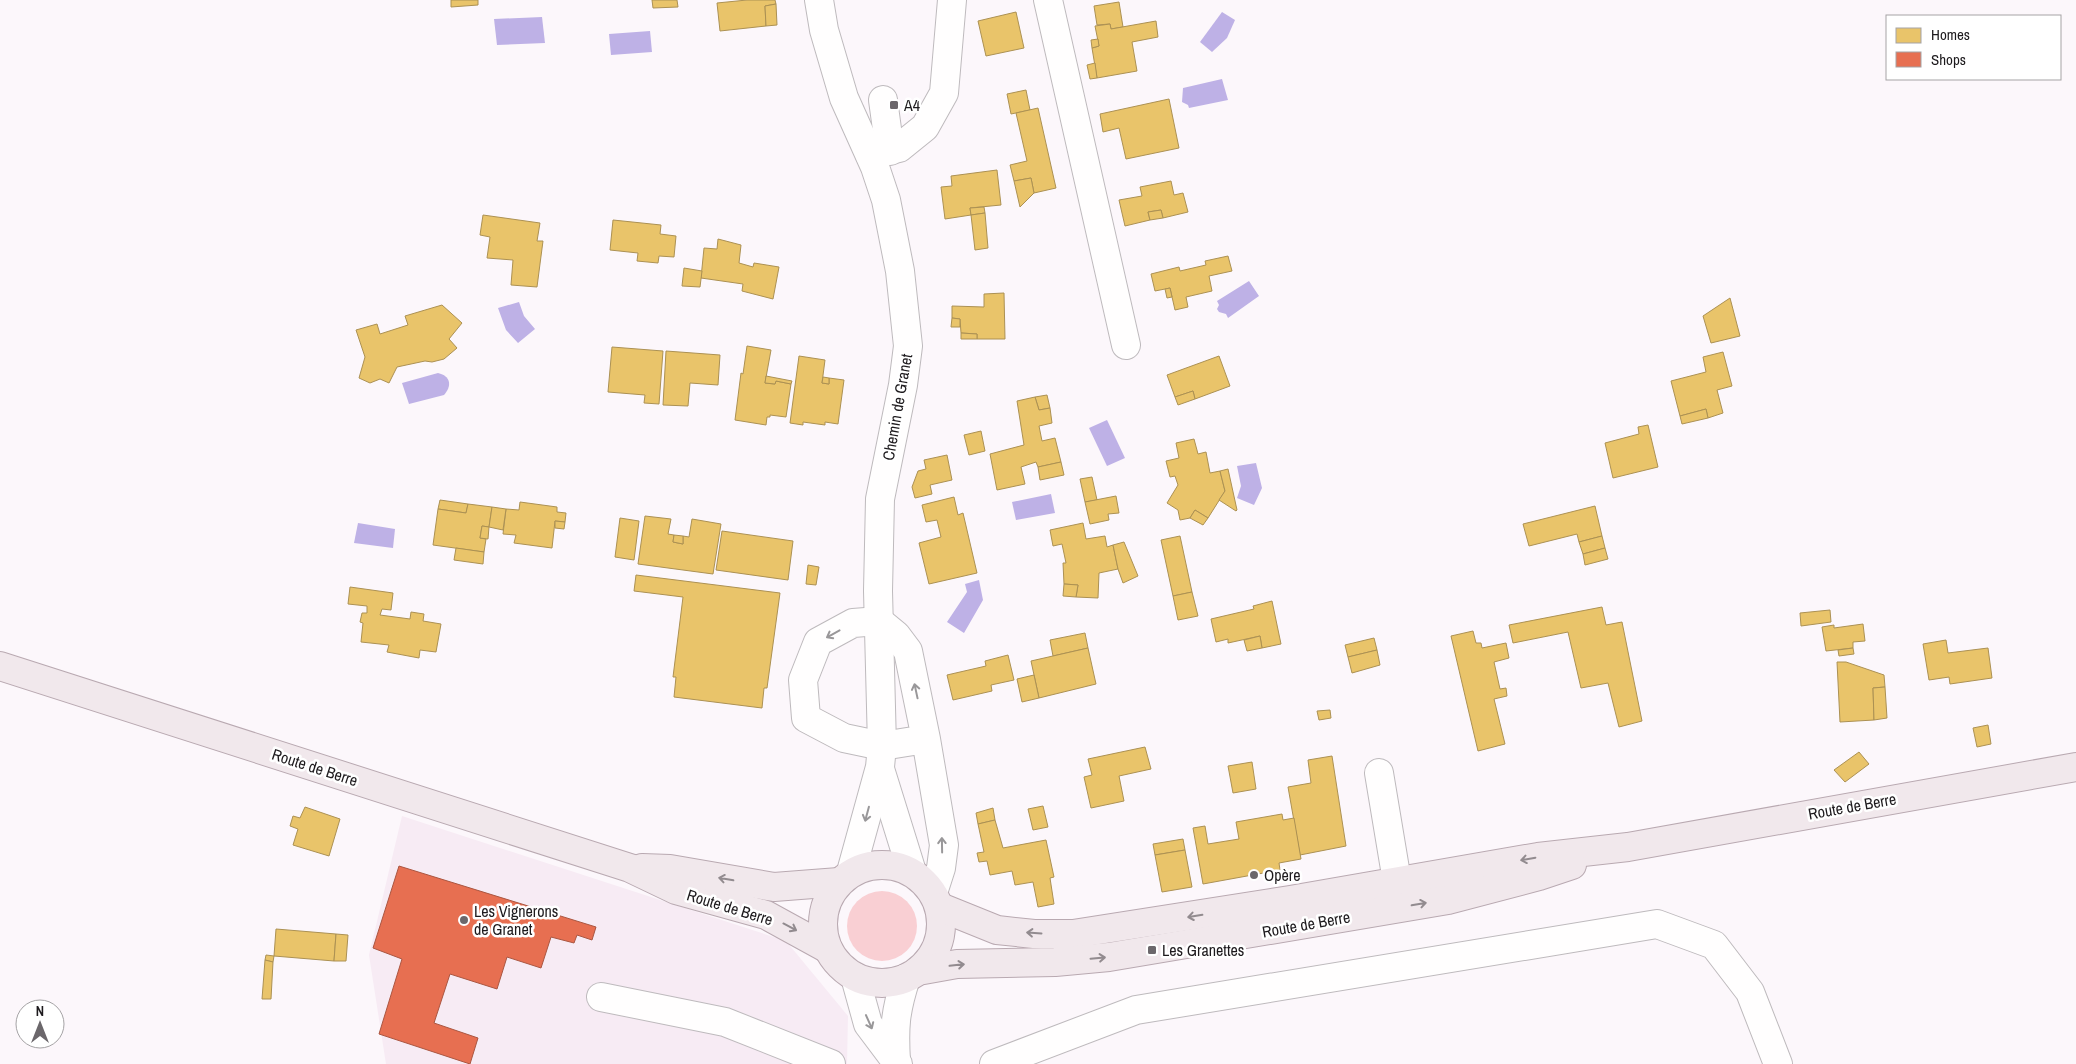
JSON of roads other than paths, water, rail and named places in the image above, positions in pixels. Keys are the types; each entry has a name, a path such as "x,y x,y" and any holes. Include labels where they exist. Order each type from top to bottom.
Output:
{"main road":[{"name":"Route de Berre","path":"0,666 630,868 676,890 766,914 828,949"},
{"name":"Route de Berre","path":"937,900 997,930 1034,934 1073,934 1153,923 1538,857 1628,847 2076,768"},
{"name":"Route de Berre","path":"912,975 957,964 1055,962 1109,957 1448,900 1539,876 1628,847"},
{"path":"882,864 897,866 912,872 924,881 937,900 942,921 941,936 929,961 912,975 889,983 872,982 855,977 839,965 828,949 823,932 823,914 828,897 845,877 866,866 882,864"},
{"name":"Route de Berre","path":"630,868 670,869 774,887 845,877"}],"street":[{"name":"Chemin de Granet","path":"819,0 824,30 844,98 880,153 886,200 900,270 908,346 903,385 880,499 878,536 881,756 912,872"},
{"path":"883,100 880,153 900,148 925,127 944,93 952,0"},
{"path":"1048,0 1126,346"},
{"path":"926,739 881,756 806,718 803,680 818,642 853,623 879,620 896,635 908,651 926,739 944,845 937,900"},
{"name":"Chemin de Granet","path":"845,877 881,756"},
{"path":"1199,942 1220,926 1387,896 1395,892 1396,882 1379,773"},
{"path":"994,1064 1136,1010 1657,924 1714,945 1750,992 1778,1064"},
{"path":"897,1063 894,1025 897,1004 912,975"},
{"path":"855,977 868,1024 897,1063"},
{"path":"601,997 725,1022 831,1064"}],"place":[{"name":"A4","path":"894,105"},
{"name":"Opère","path":"1254,875"},
{"name":"Les Vignerons de Granet","path":"464,920"},
{"name":"Les Granettes","path":"1152,950"}]}
